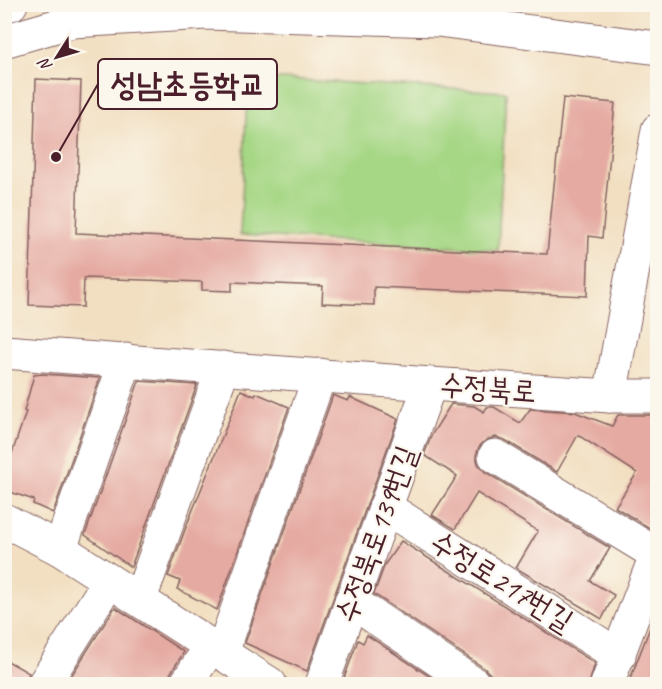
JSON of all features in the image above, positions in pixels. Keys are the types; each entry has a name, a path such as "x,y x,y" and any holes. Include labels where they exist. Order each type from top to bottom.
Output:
{"street":[{"path":"4,5 11,4"},
{"path":"486,4 657,33"},
{"path":"4,41 73,21 206,13 437,20 657,48"},
{"path":"610,396 657,130"},
{"name":"수정북로","path":"4,352 430,384 610,396 657,396"},
{"path":"60,549 126,360"},
{"path":"140,599 223,368"},
{"path":"186,684 217,649 320,375"},
{"name":"수정북로139번길","path":"322,684 430,384"},
{"name":"수정로217번길","path":"385,507 613,670 654,568 495,456"},
{"path":"4,520 60,549 270,684"},
{"path":"44,684 109,581"},
{"path":"351,601 474,684"}],"green space":[{"path":"248,77 506,92 498,250 240,235"}],"building":[{"path":"36,79 81,81 76,233 547,254 563,98 615,103 602,238 589,236 587,296 374,287 374,305 322,303 323,286 232,282 232,291 202,290 202,282 84,278 83,307 29,305"},
{"path":"34,375 100,378 53,513 33,504 34,500 4,490 4,477 26,412 24,411"},
{"path":"139,381 197,385 131,567 85,535"},
{"path":"241,390 255,396 256,393 289,407 217,610 177,589 180,581 168,576"},
{"path":"333,395 348,401 350,397 398,419 307,671 245,643"},
{"path":"451,404 474,406 484,412 487,407 494,407 520,423 530,409 575,412 612,426 618,415 657,416 657,518 651,529 615,507 637,473 578,435 557,472 505,440 496,437 486,440 479,447 476,455 478,464 485,472 610,548 590,581 614,595 602,619 516,568 538,531 477,493 455,529 432,515 457,476 424,455 432,434"},
{"path":"401,541 595,663 589,684 493,684 491,675 484,668 374,594 385,564"},
{"path":"115,607 184,652 170,674 168,684 66,684"},
{"path":"656,612 657,684 627,684 629,682"},
{"path":"367,635 441,684 342,684 358,640 363,643"},
{"path":"4,659 29,673 25,684 4,684"}],"place":[{"name":"성남초등학교","path":"56,157"}]}
